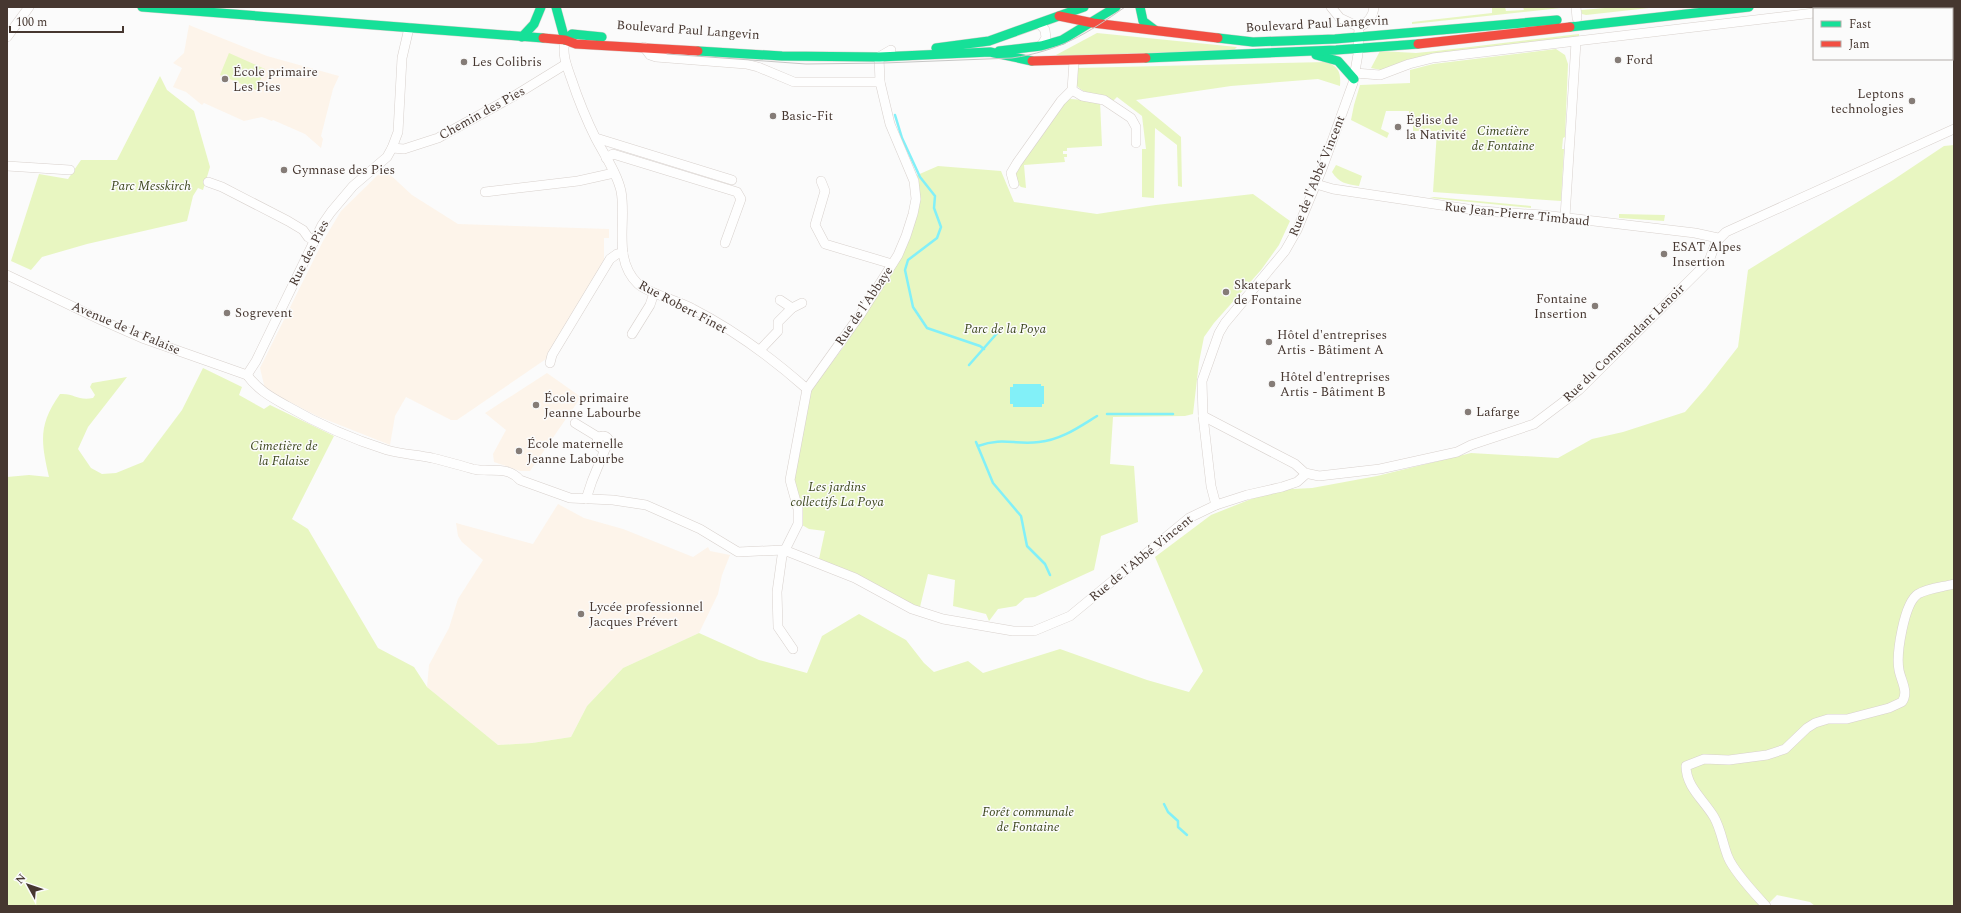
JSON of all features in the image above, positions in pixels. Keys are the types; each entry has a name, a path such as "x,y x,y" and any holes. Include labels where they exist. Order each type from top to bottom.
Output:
{"main road":[{"path":"142,7 565,40 556,7"},
{"path":"522,37 534,24 541,7"},
{"path":"1059,16 1084,7"},
{"path":"990,52 1040,46 1062,40 1093,23 1116,7"},
{"path":"1140,7 1144,21 1156,31"},
{"name":"Boulevard Paul Langevin","path":"1677,7 1577,18 1415,30 1358,37 1253,42 1156,31 1112,24 1093,23 1059,16 1026,29 989,40 926,49 891,50 766,48 572,34 565,40 576,44 782,56 879,57 990,52 1036,62 1074,61 1299,52 1439,42 1749,7"},
{"path":"1021,49 1022,37 1026,29"},
{"name":"Boulevard Paul Langevin","path":"1021,49 1059,61"},
{"path":"1299,52 1338,61 1355,76"}],"street":[{"path":"18,23 21,11 19,7"},
{"path":"7,37 29,7"},
{"path":"18,23 28,17 36,7"},
{"path":"1331,7 1340,18 1359,27 1368,22 1373,14 1374,7"},
{"path":"1576,7 1577,18"},
{"path":"1355,76 1380,75 1409,64 1433,58 1576,42 1583,39 1813,13"},
{"path":"1040,24 1045,30 1046,38 1040,46"},
{"name":"Rue de l'Abbé Vincent","path":"784,550 855,578 912,609 943,619 1012,631 1034,631 1070,616 1189,518 1216,505 1211,486 1203,416 1202,381 1219,333 1233,312 1285,250 1297,230 1316,184 1355,76 1359,27"},
{"name":"Rue des Pies","path":"247,375 256,361 320,230 331,212 353,186 386,158 392,148 398,132 402,58 409,28"},
{"name":"Rue Robert Finet","path":"565,40 563,51 579,105 614,173 621,191 623,212 621,239 625,262 632,279 639,286 694,309 760,350 781,365 807,389"},
{"path":"1565,218 1576,42"},
{"name":"Boulevard Paul Langevin","path":"644,47 650,55 656,57 746,64 771,72 794,82 880,82"},
{"name":"Boulevard Paul Langevin","path":"879,57 891,50"},
{"name":"Rue de l'Abbaye","path":"793,649 781,633 777,622 776,592 784,550 798,524 798,509 790,480 807,389 860,315 892,264 906,236 913,214 916,190 910,170 890,124 880,82 879,57"},
{"path":"1014,184 1011,173 1017,163 1060,101 1072,90 1074,61"},
{"name":"Chemin des Pies","path":"392,148 404,149 438,138 514,96 566,64"},
{"path":"1072,90 1082,96 1104,100 1131,118 1136,127 1136,143"},
{"path":"1718,238 1726,232 1850,174 1954,129"},
{"path":"596,138 732,180"},
{"path":"606,158 613,154 737,192 741,199 725,243"},
{"path":"7,166 70,170"},
{"path":"485,192 578,181 614,173"},
{"path":"821,181 825,191 815,225 824,244 892,264"},
{"path":"208,182 222,187 303,230 308,237 315,241"},
{"name":"Rue Jean-Pierre Timbaud","path":"1316,184 1333,189 1435,205 1695,233 1718,238"},
{"path":"303,230 312,228 320,230"},
{"name":"Rue du Commandant Lenoir","path":"1306,474 1319,476 1410,464 1457,452 1471,445 1534,424 1579,390 1709,261 1718,238"},
{"path":"550,363 552,355 610,260 617,254 624,253"},
{"name":"Avenue de la Falaise","path":"7,275 137,335 247,375"},
{"path":"632,334 650,305 654,293"},
{"path":"780,300 792,308"},
{"path":"760,350 778,331 778,322 792,308 802,303"},
{"path":"247,375 257,389 303,415 335,430 388,450 484,471 494,468 516,475 520,480 570,498 613,500 646,505 672,515 704,531 738,552 784,550"},
{"path":"1203,416 1295,464 1306,474 1297,482 1216,505"},
{"path":"575,423 598,437 602,436 608,438 609,444 606,447 586,499"},
{"path":"1766,906 1752,891 1729,860 1714,818 1691,785 1686,774 1686,766 1704,759 1730,760 1767,755 1785,750 1807,728 1815,723 1828,719 1847,719 1889,708 1902,702 1906,692 1898,663 1906,612 1913,598 1925,591 1954,584"}],"shaded area":[{"name":"École primaire Les Pies","path":"189,25 267,56 339,76 333,89 321,136 323,139 321,148 305,134 273,120 272,121 262,117 244,121 204,103 202,105 186,92 173,87 182,68 173,63 184,53"},
{"path":"384,169 412,195 458,224 609,229 609,238 604,238 604,261 546,359 457,420 451,420 406,397 395,416 390,445 317,416 265,389 260,368 323,241 341,211"},
{"name":"École primaire Jeanne Labourbe","path":"547,373 581,397 530,471 520,471 494,462 493,454 506,430 485,413"},
{"name":"Lycée professionnel Jacques Prévert","path":"558,504 584,518 623,529 693,557 708,547 710,551 730,555 722,575 718,594 699,633 623,668 587,706 571,737 532,743 498,745 427,687 429,665 449,628 458,599 483,560 462,542 458,536 456,523 533,544"}],"green space":[{"path":"1492,7 1505,7 1506,11 1524,10 1523,7 1570,7 1412,24 1412,22 1492,13"},
{"path":"1617,7 1658,7 1586,15 1582,14 1581,10"},
{"path":"1097,33 1237,47 1234,50 1056,55"},
{"path":"1579,34 1579,37 1408,61 1381,70 1371,68 1380,51 1416,53"},
{"name":"Cimetière de Fontaine","path":"1556,49 1565,55 1568,64 1565,137 1563,138 1562,149 1564,149 1561,201 1433,192 1437,131 1413,131 1413,117 1409,114 1409,111 1386,111 1381,129 1389,133 1387,138 1351,120 1360,85 1410,83 1410,70 1433,64"},
{"path":"229,53 265,69 256,90 220,75"},
{"path":"1327,62 1337,68 1340,77 1340,86 1318,79 1231,86 1136,100 1181,137 1182,187 1178,186 1177,145 1155,128 1154,198 1142,197 1142,149 1146,149 1142,116 1117,97 1113,101 1103,96 1089,93 1080,89 1075,84 1078,68"},
{"name":"Parc Messkirch","path":"160,76 167,90 194,111 210,167 203,190 198,188 193,196 187,221 87,244 42,257 31,270 11,261 39,174 68,179 81,160 117,160"},
{"path":"1070,99 1100,101 1102,146 1067,148 1067,151 1063,151 1063,154 1067,154 1067,157 1064,157 1065,162 1024,165 1026,188 1021,187 1015,181 1015,169 1065,101"},
{"path":"1954,145 1954,906 1815,906 1810,902 1777,895 1766,906 7,906 7,477 29,475 49,477 44,454 43,434 48,415 60,394 79,398 93,398 95,395 90,387 92,383 127,377 88,427 78,449 91,468 102,474 116,473 143,462 182,410 203,368 242,387 239,395 264,409 270,405 334,436 292,519 308,529 378,648 414,667 427,687 498,745 532,743 571,737 587,706 623,668 699,633 759,660 807,673 822,636 859,614 906,640 924,663 934,672 968,661 983,673 1060,649 1147,680 1189,692 1203,671 1155,557 1211,515 1274,490 1312,488 1377,476 1471,453 1558,458 1592,439 1623,432 1685,412 1738,347 1748,270 1893,180 1944,146"},
{"path":"1336,165 1362,176 1359,186 1347,184 1337,179 1332,172"},
{"name":"Parc de la Poya","path":"938,166 1001,171 1014,202 1097,214 1156,205 1253,194 1290,221 1279,245 1261,270 1214,323 1204,337 1199,362 1193,414 1185,416 1113,417 1110,464 1134,466 1138,522 1101,536 1094,570 1035,597 1025,598 1016,606 998,609 989,621 986,614 953,606 955,580 928,574 919,611 881,587 819,559 825,531 809,529 802,525 793,485 811,390 845,345 909,240 918,206 915,176"},
{"path":"1434,197 1531,206 1531,208 1430,198"},
{"path":"1619,214 1665,215 1664,221 1619,218"}],"water":[{"path":"1013,384 1041,384 1041,386 1044,386 1044,404 1042,404 1042,407 1013,407 1013,404 1010,404 1010,387 1013,387"}],"waterway":[{"path":"895,115 902,138 920,177 935,196 934,208 941,227 937,238 908,260 905,270 913,307 927,328 980,346 984,349"},
{"path":"969,365 999,331"},
{"path":"1107,414 1173,414"},
{"path":"978,446 995,442 1030,443 1055,439 1077,429 1097,416"},
{"path":"976,442 993,483 1021,516 1027,546 1045,564 1050,575"},
{"path":"1164,804 1168,812 1178,821 1178,827 1187,835"}],"tram line":[{"path":"667,54 806,64 884,63 1012,58 1044,51 1072,40 1125,7"}],"traffic: fast":[{"path":"142,7 543,38"},
{"path":"522,37 534,24 541,7"},
{"path":"556,7 565,40"},
{"path":"936,48 989,41 1084,7"},
{"path":"999,51 1041,46 1062,40 1116,7"},
{"path":"1140,7 1143,21 1155,30"},
{"path":"1570,27 1749,7"},
{"path":"1218,38 1253,42 1335,39 1557,20"},
{"path":"565,40 572,34 602,37"},
{"path":"1146,58 1336,50 1418,44"},
{"path":"698,51 782,56 879,57 990,52 1032,61"},
{"path":"1316,55 1338,61 1354,79"}],"traffic: jam":[{"path":"1059,16 1093,23 1218,38"},
{"path":"1418,44 1570,27"},
{"path":"543,38 565,40 576,44 698,51"},
{"path":"1032,61 1146,58"}],"place":[{"name":"Ford","path":"1618,60"},
{"name":"Les Colibris","path":"464,62"},
{"name":"École primaire Les Pies","path":"225,79"},
{"name":"Leptons technologies","path":"1912,101"},
{"name":"Basic-Fit","path":"773,116"},
{"name":"Église de la Nativité","path":"1398,127"},
{"name":"Gymnase des Pies","path":"284,170"},
{"name":"ESAT Alpes Insertion","path":"1664,254"},
{"name":"Skatepark de Fontaine","path":"1226,292"},
{"name":"Fontaine Insertion","path":"1595,306"},
{"name":"Sogrevent","path":"227,313"},
{"name":"Hôtel d'entreprises Artis - Bâtiment A","path":"1269,342"},
{"name":"Hôtel d'entreprises Artis - Bâtiment B","path":"1272,384"},
{"name":"École primaire Jeanne Labourbe","path":"536,405"},
{"name":"Lafarge","path":"1468,412"},
{"name":"École maternelle Jeanne Labourbe","path":"519,451"},
{"name":"Lycée professionnel Jacques Prévert","path":"581,614"}],"park label":[{"name":"Cimetière de la Falaise","path":"284,454"},
{"name":"Les jardins collectifs La Poya","path":"837,494"},
{"name":"Forêt communale de Fontaine","path":"1028,820"}]}
